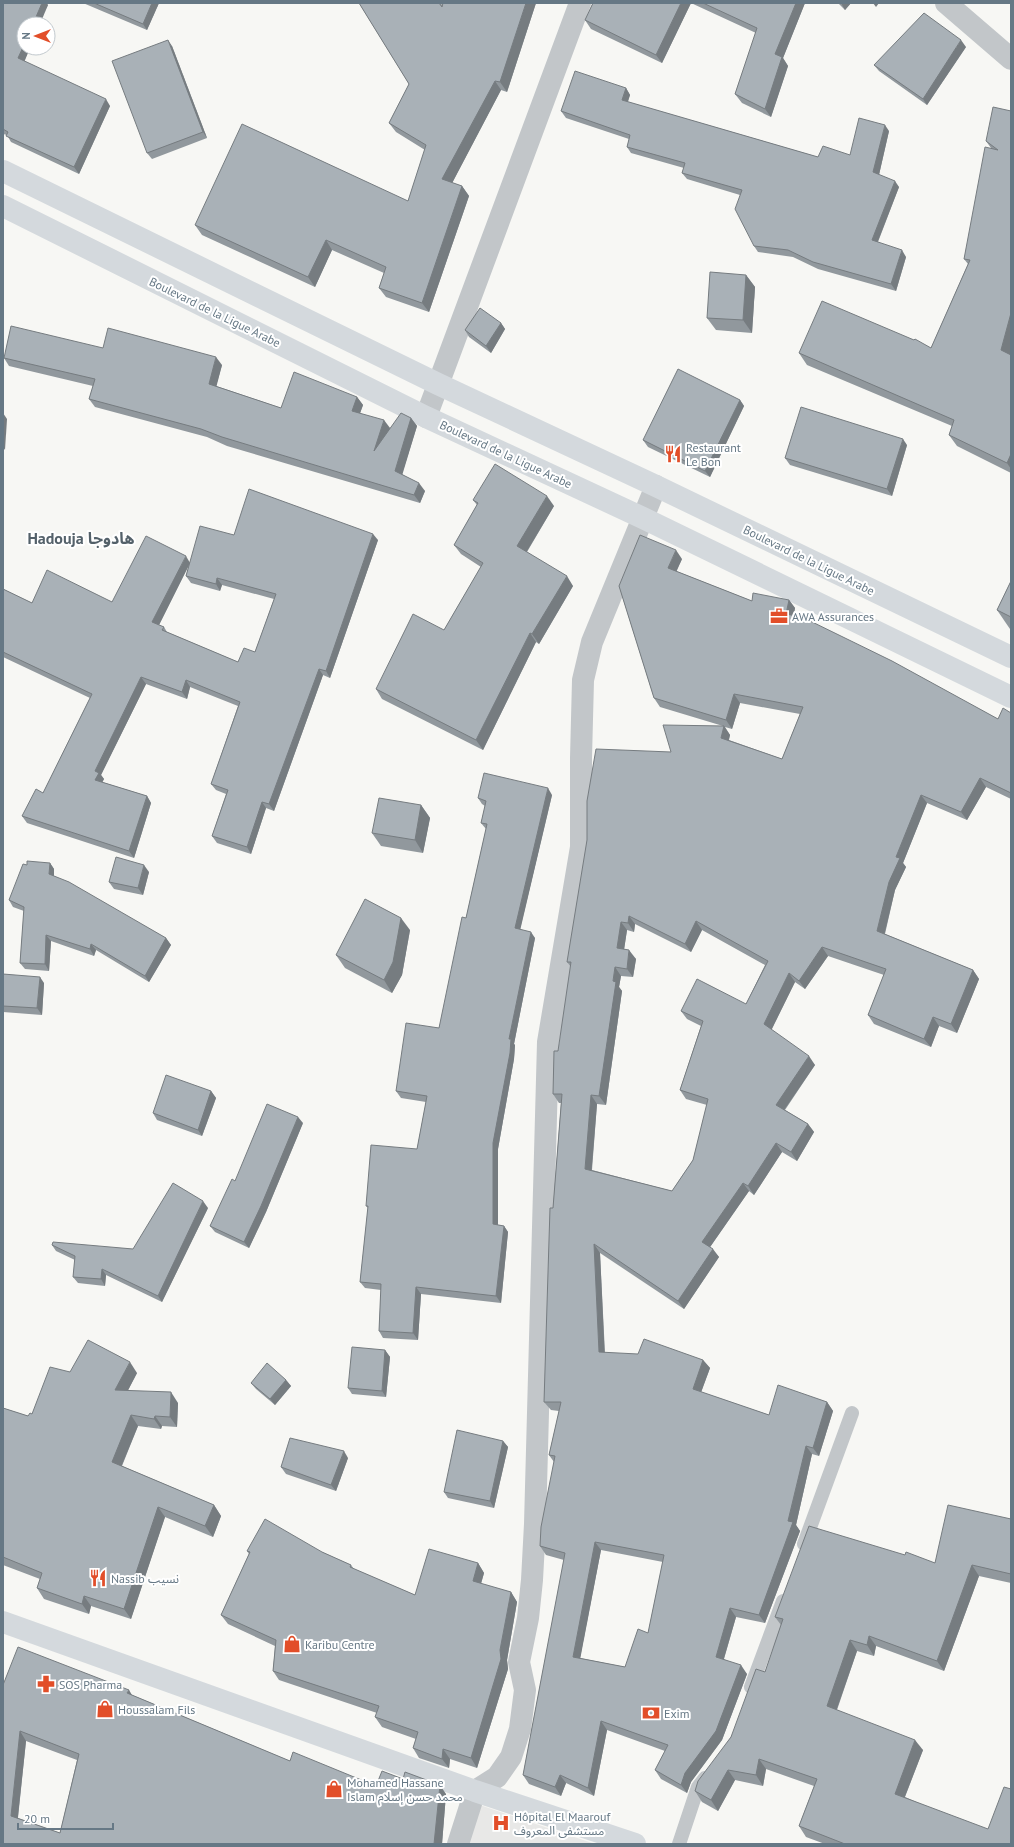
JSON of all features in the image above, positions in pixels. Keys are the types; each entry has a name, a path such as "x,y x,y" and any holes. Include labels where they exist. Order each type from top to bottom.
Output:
{"main road":[{"name":"Boulevard de la Ligue Arabe","path":"3,171 438,384 656,486 1011,657"},
{"name":"Boulevard de la Ligue Arabe","path":"3,206 426,416 643,518 1011,697"},
{"path":"3,1622 476,1791 635,1844"}],"street":[{"path":"426,416 580,3"},
{"path":"946,3 1011,59"},
{"path":"458,1844 476,1791 496,1777 511,1757 520,1729 526,1690 519,1662 528,1618 534,1538 548,1042 581,847 583,680 592,642 656,486"}],"lane":[{"path":"798,1560 852,1413"},
{"path":"746,1700 787,1590"},
{"path":"679,1844 698,1787 712,1769"}],"shaded area":[{"name":"Hôpital El Maarouf مستشفى المعروف","path":"474,1803 595,1844 462,1844"}],"building":[{"path":"3,3 42,3 36,16 16,16 16,56 19,56 18,58 106,99 74,167 6,136 8,132 3,129"},
{"path":"94,3 152,3 143,24"},
{"path":"359,3 439,3 442,7 443,3 526,3 500,82 495,81 442,179 462,186 422,303 379,288 386,267 326,240 308,277 195,225 242,124 408,201 426,145 389,123 409,84"},
{"path":"593,3 681,3 656,55 585,20"},
{"path":"703,3 796,3 775,54 782,57 765,109 735,94 757,28"},
{"path":"924,13 961,40 923,99 874,65"},
{"path":"168,40 203,132 147,153 112,61"},
{"path":"575,71 626,88 622,100 818,157 823,146 850,155 859,118 885,125 873,172 895,181 872,240 902,250 891,284 813,262 788,250 754,246 735,209 742,190 682,173 685,163 627,147 630,135 561,111"},
{"path":"993,107 1011,111 1011,313 1001,350 1011,355 1011,454 1007,463 949,435 954,420 799,353 822,301 914,340 915,339 931,348 970,260 964,259 985,147 998,150 986,141"},
{"path":"710,272 746,275 743,320 707,318"},
{"path":"480,308 501,323 486,346 465,330"},
{"path":"11,326 103,348 108,328 216,357 209,384 281,408 294,372 357,397 352,411 384,420 374,451 401,413 411,418 395,471 419,483 414,495 222,437 201,429 89,399 95,379 4,358"},
{"path":"678,369 740,400 705,471 643,440"},
{"path":"801,407 903,439 887,489 785,458"},
{"path":"495,464 547,496 517,546 567,576 532,634 530,633 476,740 376,689 413,614 444,630 483,563 454,545 478,503 473,500"},
{"path":"249,489 373,534 326,671 319,669 269,804 262,802 247,847 212,836 228,790 211,784 240,702 186,680 182,692 141,677 95,771 99,773 95,780 147,796 129,851 22,816 36,789 43,793 92,694 3,652 3,589 32,603 47,570 112,602 146,536 186,556 152,622 164,627 162,630 238,662 244,648 255,652 276,594 217,578 216,584 186,576 200,526 234,535"},
{"path":"640,535 676,550 668,568 752,601 753,593 789,600 786,614 802,617 892,661 998,719 1003,708 1011,713 1011,793 980,778 961,812 921,795 896,857 900,858 889,882 877,931 973,970 951,1024 933,1017 924,1039 868,1015 886,969 822,947 799,981 789,973 764,1024 809,1056 776,1105 808,1124 791,1152 776,1143 748,1186 743,1183 702,1242 713,1249 678,1301 594,1244 599,1352 638,1354 644,1339 703,1360 693,1389 769,1415 778,1385 827,1402 813,1448 806,1446 788,1521 793,1522 759,1615 730,1608 716,1657 741,1665 716,1731 685,1773 681,1785 655,1770 668,1745 601,1721 588,1788 560,1775 555,1787 523,1775 565,1553 540,1546 541,1527 555,1456 549,1455 561,1402 544,1402 550,1208 553,1208 562,1094 553,1094 554,1051 558,1051 571,962 567,962 587,840 587,801 596,749 671,752 663,725 724,726 721,738 782,759 803,707 734,694 726,720 654,698 619,586","holes":["629,916 685,944 696,921 768,961 746,1004 697,979 681,1011 703,1021 680,1090 708,1099 693,1160 672,1191 585,1169 591,1095 599,1096 616,982 613,981 615,967 627,969 629,950 617,948 621,922 628,923","595,1542 664,1555 648,1633 638,1629 625,1667 573,1657"]},
{"path":"1011,581 1011,617 997,610"},
{"path":"484,773 548,788 515,928 531,932 509,1039 511,1039 510,1053 493,1143 493,1224 504,1226 496,1296 416,1287 413,1333 379,1331 381,1284 360,1282 368,1206 366,1206 371,1145 417,1149 427,1096 396,1091 406,1023 439,1028 462,917 466,918 487,824 481,823 486,801 478,798"},
{"path":"379,798 421,805 415,840 372,833"},
{"path":"116,857 144,865 138,888 109,882"},
{"path":"27,861 50,863 49,874 69,882 166,938 145,976 91,944 90,949 46,935 45,964 20,963 24,907 9,900 23,864 27,865"},
{"path":"365,899 401,918 393,962 384,980 336,955"},
{"path":"3,974 40,977 37,1008 3,1006"},
{"path":"166,1075 211,1091 198,1130 153,1113"},
{"path":"267,1104 298,1117 261,1206 244,1242 210,1226 232,1179 235,1181"},
{"path":"173,1183 203,1201 158,1296 102,1269 101,1279 73,1277 75,1256 52,1245 53,1242 133,1249"},
{"path":"88,1340 130,1362 115,1390 171,1392 170,1417 155,1416 154,1419 131,1415 112,1462 214,1505 205,1526 158,1507 124,1609 84,1596 82,1604 37,1588 42,1573 3,1557 3,1408 28,1416 30,1413 32,1414 50,1367 70,1372"},
{"path":"352,1347 385,1350 382,1391 348,1388"},
{"path":"267,1363 286,1380 270,1399 251,1383"},
{"path":"457,1430 503,1441 490,1501 444,1492"},
{"path":"290,1438 344,1451 331,1485 281,1467"},
{"path":"948,1505 1011,1519 1011,1574 972,1565 937,1661 869,1636 867,1645 850,1640 827,1706 915,1740 895,1794 988,1829 1004,1787 1011,1789 1011,1844 845,1844 799,1826 817,1779 759,1759 756,1775 728,1770 711,1800 695,1791 698,1781 731,1737 756,1669 765,1672 783,1619 775,1617 809,1526 905,1555 906,1552 935,1563"},
{"path":"265,1519 322,1552 351,1565 350,1567 415,1595 429,1549 478,1563 473,1581 511,1592 500,1650 501,1659 471,1758 443,1749 442,1759 413,1748 418,1732 375,1717 379,1706 273,1671 276,1640 221,1615 250,1552 247,1551"},
{"path":"18,1647 129,1690 127,1693 290,1761 293,1752 376,1786 382,1771 403,1779 405,1772 440,1785 434,1844 3,1844 3,1685","holes":["20,1731 79,1754 60,1833 11,1816"]}],"place":[{"name":"Restaurant Le Bon","path":"673,454"},
{"name":"AWA Assurances","path":"779,616"},
{"name":"Nassib نسيب","path":"98,1578"},
{"name":"Karibu Centre","path":"292,1644"},
{"name":"SOS Pharma","path":"46,1684"},
{"name":"Houssalam Fils","path":"105,1709"},
{"name":"Exim","path":"651,1713"},
{"name":"Mohamed Hassane Islam محمد حسن إسلام","path":"334,1789"},
{"name":"Hôpital El Maarouf مستشفى المعروف","path":"501,1823"}],"district":[{"name":"Hadouja هادوجا","path":"81,538"}]}
